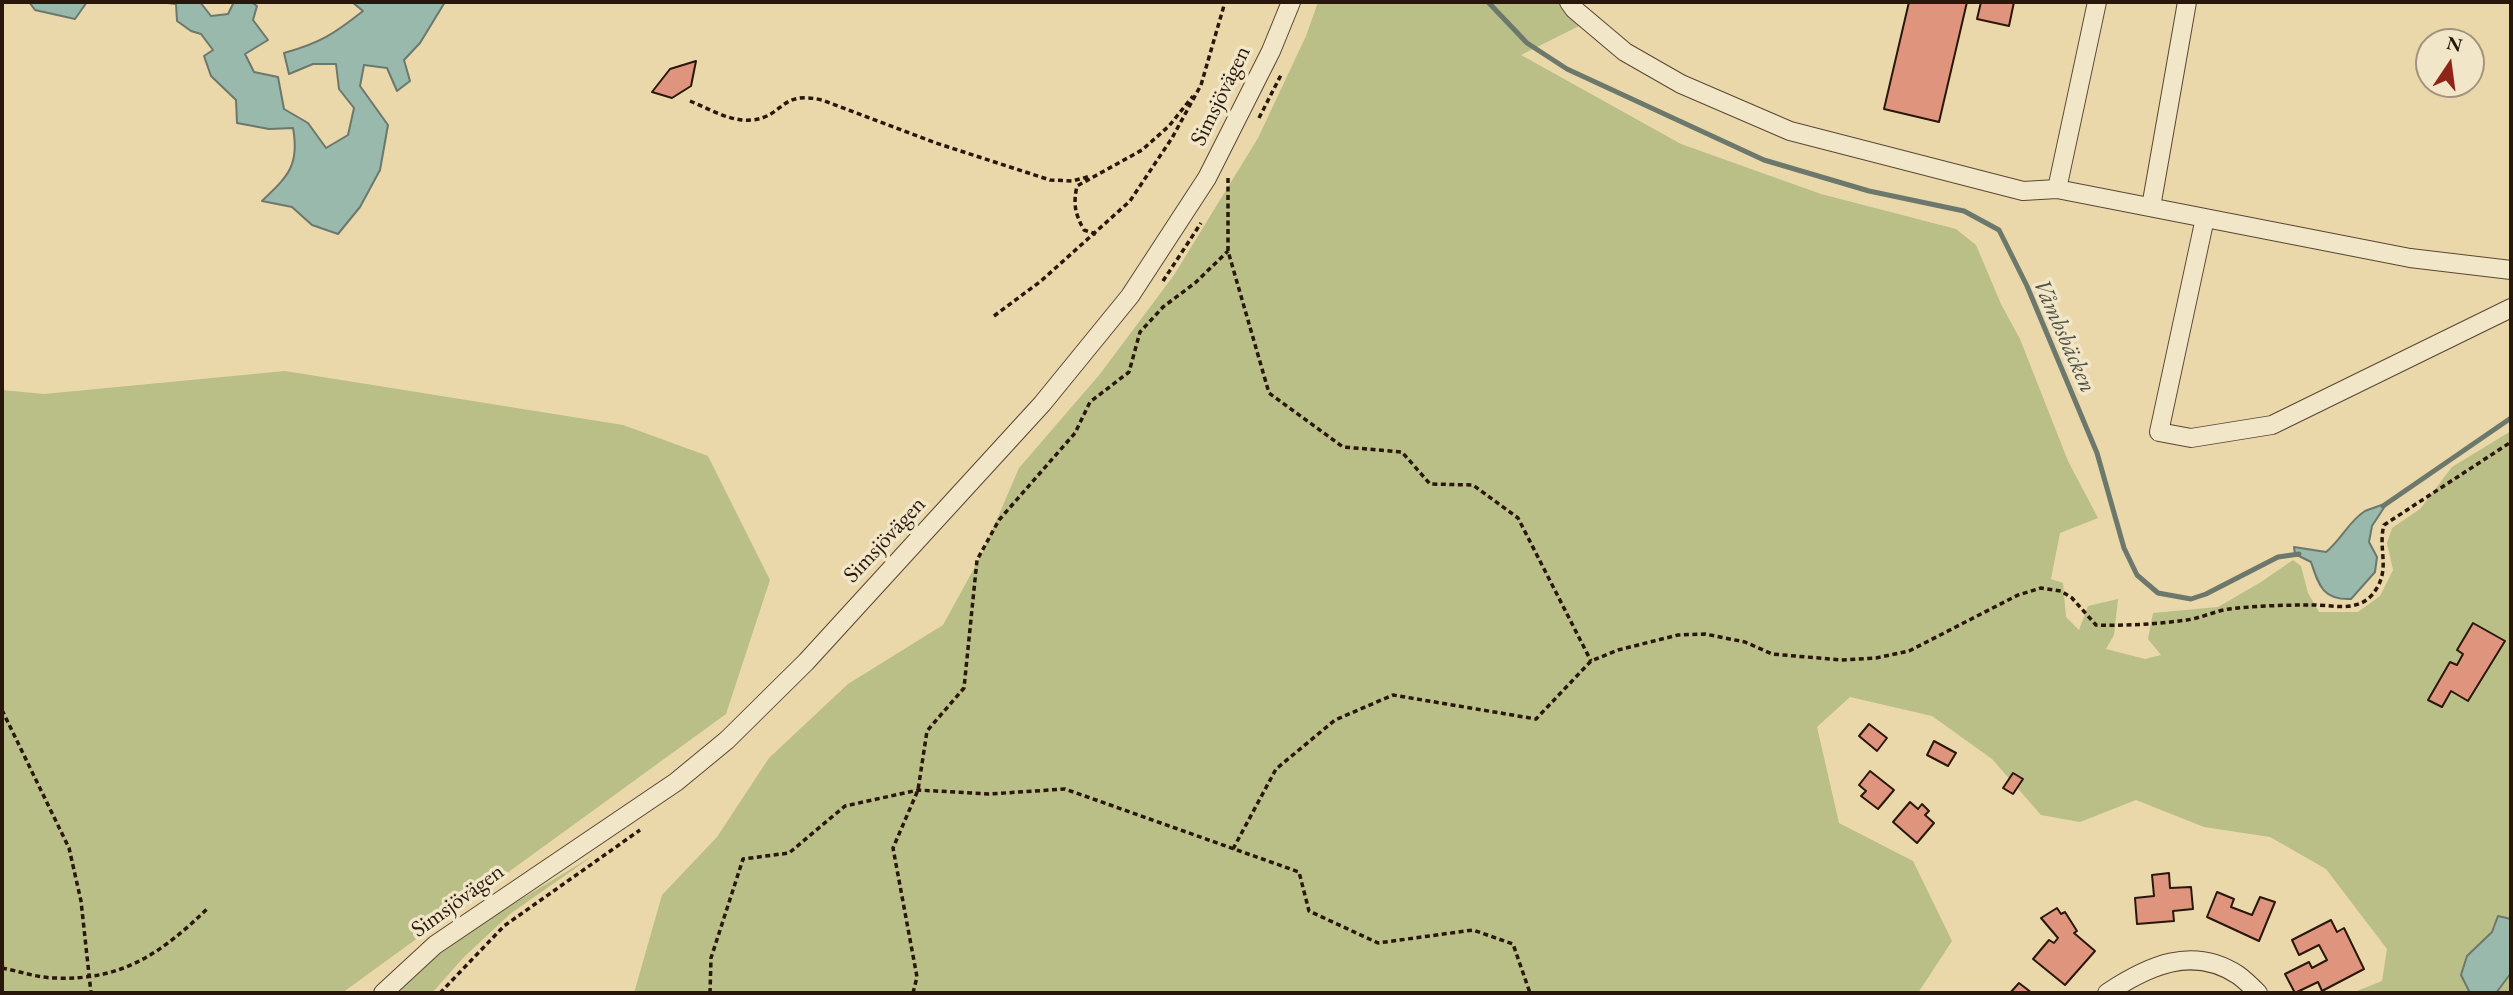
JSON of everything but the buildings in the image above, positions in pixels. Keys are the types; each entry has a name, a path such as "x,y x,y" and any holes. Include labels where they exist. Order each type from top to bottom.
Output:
{"street":[{"name":"Simsjövägen","path":"383,993 435,945 676,782 727,740 806,662 1041,404 1130,296 1207,178 1271,51 1291,2"},
{"path":"1569,2 1625,52 1681,84 1790,131 2023,191 2057,189 2410,258 2511,270"},
{"path":"2057,189 2097,2"},
{"path":"2151,207 2187,2"},
{"path":"2205,218 2159,432 2191,438 2272,425 2511,308"},
{"path":"2107,993 2148,968 2176,961 2206,962 2237,975 2258,993"}],"path":[{"path":"994,316 1041,281 1130,201 1172,138 1201,85 1225,2"},
{"path":"1096,234 1084,230 1076,215 1073,201 1077,186 1142,150 1169,126 1201,85"},
{"path":"690,101 731,119 751,121 764,118 792,99 806,96 936,144 1050,180 1072,181 1091,176"},
{"path":"1228,178 1228,251 1269,393 1343,447 1402,452 1430,484 1473,485 1518,518 1591,661"},
{"path":"913,993 917,976 893,848 918,790 927,731 964,688 977,560 999,520 1075,433 1090,402 1129,372 1140,332 1163,307 1195,283 1228,251"},
{"path":"1233,849 1276,769 1335,720 1393,695 1536,719 1591,661 1618,650 1678,635 1705,634 1745,642 1772,654 1841,660 1876,658 1909,651 2018,595 2041,588 2061,592 2073,598 2096,625 2125,626 2190,620 2227,610 2310,605 2344,608 2370,598 2383,577 2385,555 2381,537 2384,525 2511,442"},
{"path":"2,710 69,848 81,901 90,993"},
{"path":"710,993 711,958 743,859 789,853 845,806 918,790 989,794 1065,789 1299,872 1309,911 1378,943 1473,930 1513,944 1530,993"},
{"path":"2,968 54,979 89,977 122,969 147,959 184,932 209,907"}],"green space":[{"path":"1318,2 1559,2 1579,26 1521,55 1681,144 1821,194 1956,229 1976,245 2001,304 2020,339 2068,461 2098,518 2060,533 2051,579 2063,583 2066,617 2079,630 2088,606 2118,599 2114,635 2106,649 2145,659 2161,655 2148,639 2153,613 2218,607 2293,560 2301,566 2308,593 2319,612 2358,612 2380,596 2393,570 2387,543 2392,528 2420,509 2452,467 2511,431 2511,993 2352,993 2382,981 2387,949 2326,869 2270,837 2204,827 2136,800 2080,822 2041,815 1992,759 1932,716 1850,697 1817,727 1839,823 1913,861 1952,941 1918,993 634,993 662,895 717,837 769,758 848,684 943,625 982,554 1019,468 1100,374 1174,275 1258,138 1306,36"},
{"path":"285,371 623,425 708,456 770,580 726,714 342,993 2,993 2,390 44,394"},
{"path":"594,855 510,914 463,958 432,993 395,993 417,972 465,935"}],"shaded area":[{"path":"29,2 87,2 75,19 35,10"},
{"path":"159,2 200,2 211,16 228,14 234,2 251,2 257,6 253,20 268,40 245,54 254,72 278,77 284,109 308,123 326,148 348,135 354,108 339,89 336,64 313,64 289,74 284,53 326,37 363,11 352,2 445,2 420,43 404,60 410,81 397,91 387,68 364,65 360,86 388,125 380,170 360,207 338,234 312,225 292,207 262,201 290,170 295,152 293,128 269,129 237,123 236,100 211,76 204,56 213,50 201,34 191,31 177,21 176,4"},
{"path":"2387,503 2372,526 2369,542 2377,557 2375,572 2351,599 2328,594 2320,585 2311,562 2295,554 2294,547 2326,552 2359,515"},
{"path":"2498,916 2511,919 2511,973 2496,993 2470,993 2461,975 2467,956 2492,932"}],"waterway":[{"name":"Våmbsbäcken","path":"1488,2 1527,43 1567,69 1764,160 1869,191 1964,211 1999,230 2027,286 2097,453 2124,548 2137,575 2158,593 2191,599 2278,557 2299,554"},
{"name":"Våmbsbäcken","path":"2383,506 2511,418"}]}
